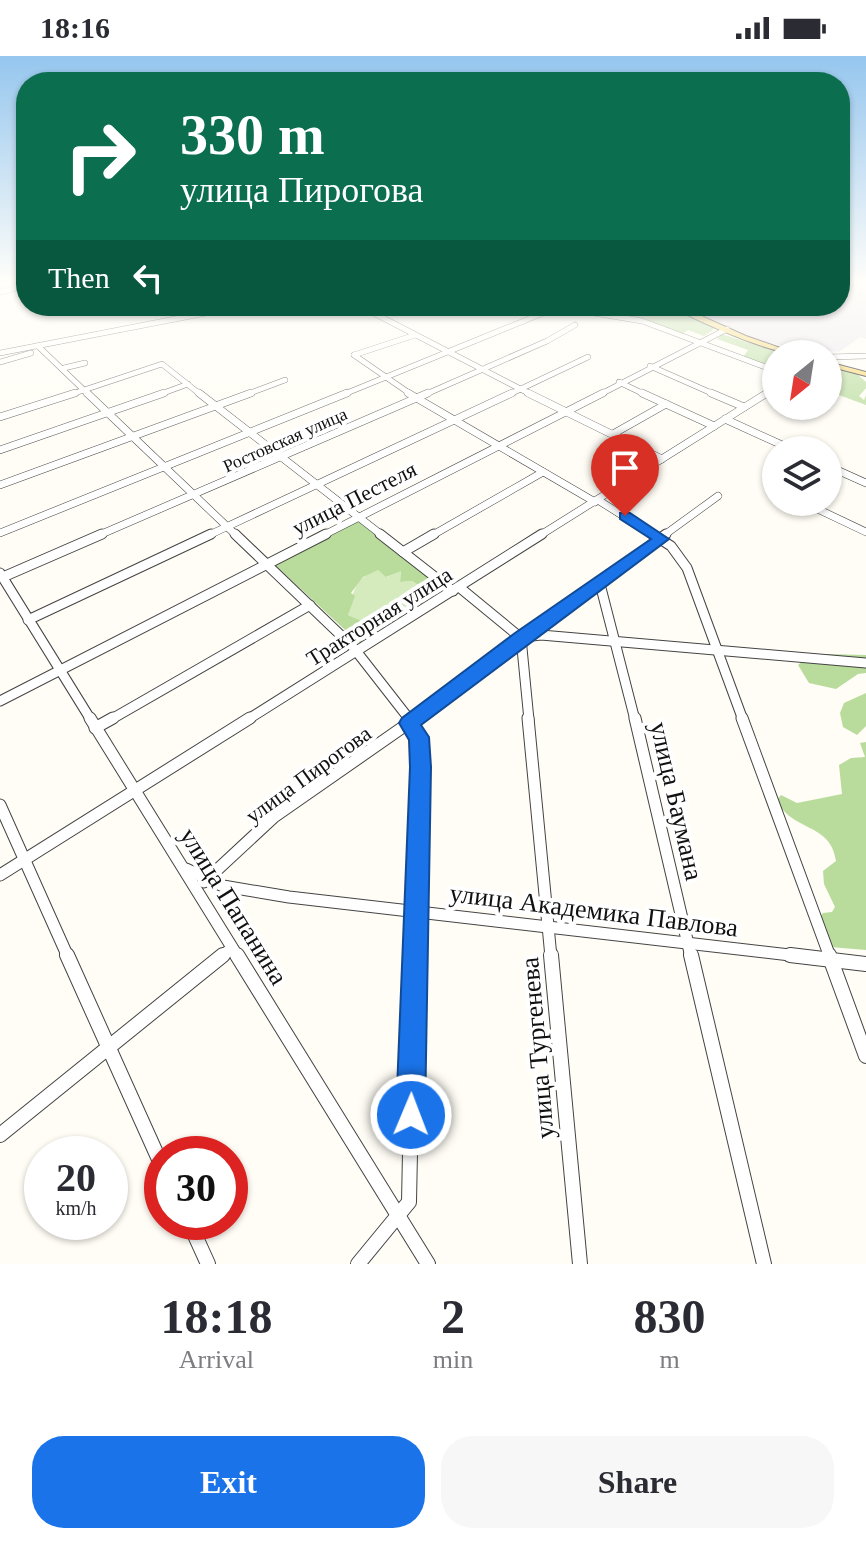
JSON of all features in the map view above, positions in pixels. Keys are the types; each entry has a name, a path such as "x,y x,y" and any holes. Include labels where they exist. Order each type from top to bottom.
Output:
{"main road":[{"path":"842,368 866,374"}],"street":[{"path":"0,353 77,340"},
{"path":"399,340 354,355 416,397 662,539 678,552 687,568 866,1056"},
{"path":"426,340 662,459"},
{"path":"0,533 475,340"},
{"name":"Ростовская улица","path":"1,575 194,495 543,340"},
{"path":"694,340 762,366"},
{"name":"улица Пестеля","path":"0,701 702,340"},
{"path":"0,362 40,348"},
{"path":"40,348 356,652 408,716 419,737 421,767 409,1202 358,1264"},
{"path":"842,357 866,356"},
{"path":"28,620 588,357"},
{"path":"64,368 85,363"},
{"path":"0,417 162,364 403,552 521,638 541,635 866,663"},
{"path":"650,366 744,407"},
{"path":"0,485 285,380"},
{"path":"619,382 714,426"},
{"path":"0,450 188,384"},
{"name":"Тракторная улица","path":"0,875 762,396"},
{"path":"613,434 666,404"},
{"path":"725,419 762,436"},
{"path":"403,552 543,472"},
{"path":"842,472 866,483"},
{"name":"улица Пирогова","path":"202,886 274,817 409,723 718,496"},
{"path":"832,516 866,532"},
{"name":"улица Папанина","path":"1,575 179,863 202,886 232,948 428,1264"},
{"name":"улица Баумана","path":"600,584 617,642 764,1264"},
{"path":"95,728 310,605"},
{"name":"улица Тургенева","path":"521,638 580,1264"},
{"path":"0,805 148,1136"},
{"name":"улица Академика Павлова","path":"202,886 281,901 415,911 866,964"},
{"path":"0,1135 232,948"},
{"path":"197,1240 208,1264"}],"shaded area":[{"path":"842,340 855,340 842,350"}],"green space":[{"path":"721,340 742,340 762,347 762,364 743,357 748,350"},
{"path":"842,369 856,373 866,382 866,388 859,396 864,400 866,395 866,405 842,396"},
{"path":"356,520 446,589 360,644 273,563","holes":["378,570 386,577 401,571 400,582 412,581 429,592 416,597 409,612 380,622 368,622 348,615 355,596 351,593 363,577"]},
{"path":"378,570 387,577 401,570 400,582 412,581 429,592 416,597 409,612 380,622 368,622 348,615 359,582"},
{"path":"827,654 866,655 866,673 858,674 836,689 809,683 798,665 804,660 826,660"},
{"path":"866,693 866,726 857,735 843,727 840,713 844,703"},
{"path":"866,742 866,950 830,947 819,918 823,913 832,912 835,907 824,884 823,871 836,861 833,848 819,833 791,818 777,800 781,795 797,803 842,794 839,765 851,758 865,757 860,743"}],"route":[{"path":"411,1115 421,767 419,737 409,723 521,638 662,539 625,516"}]}
